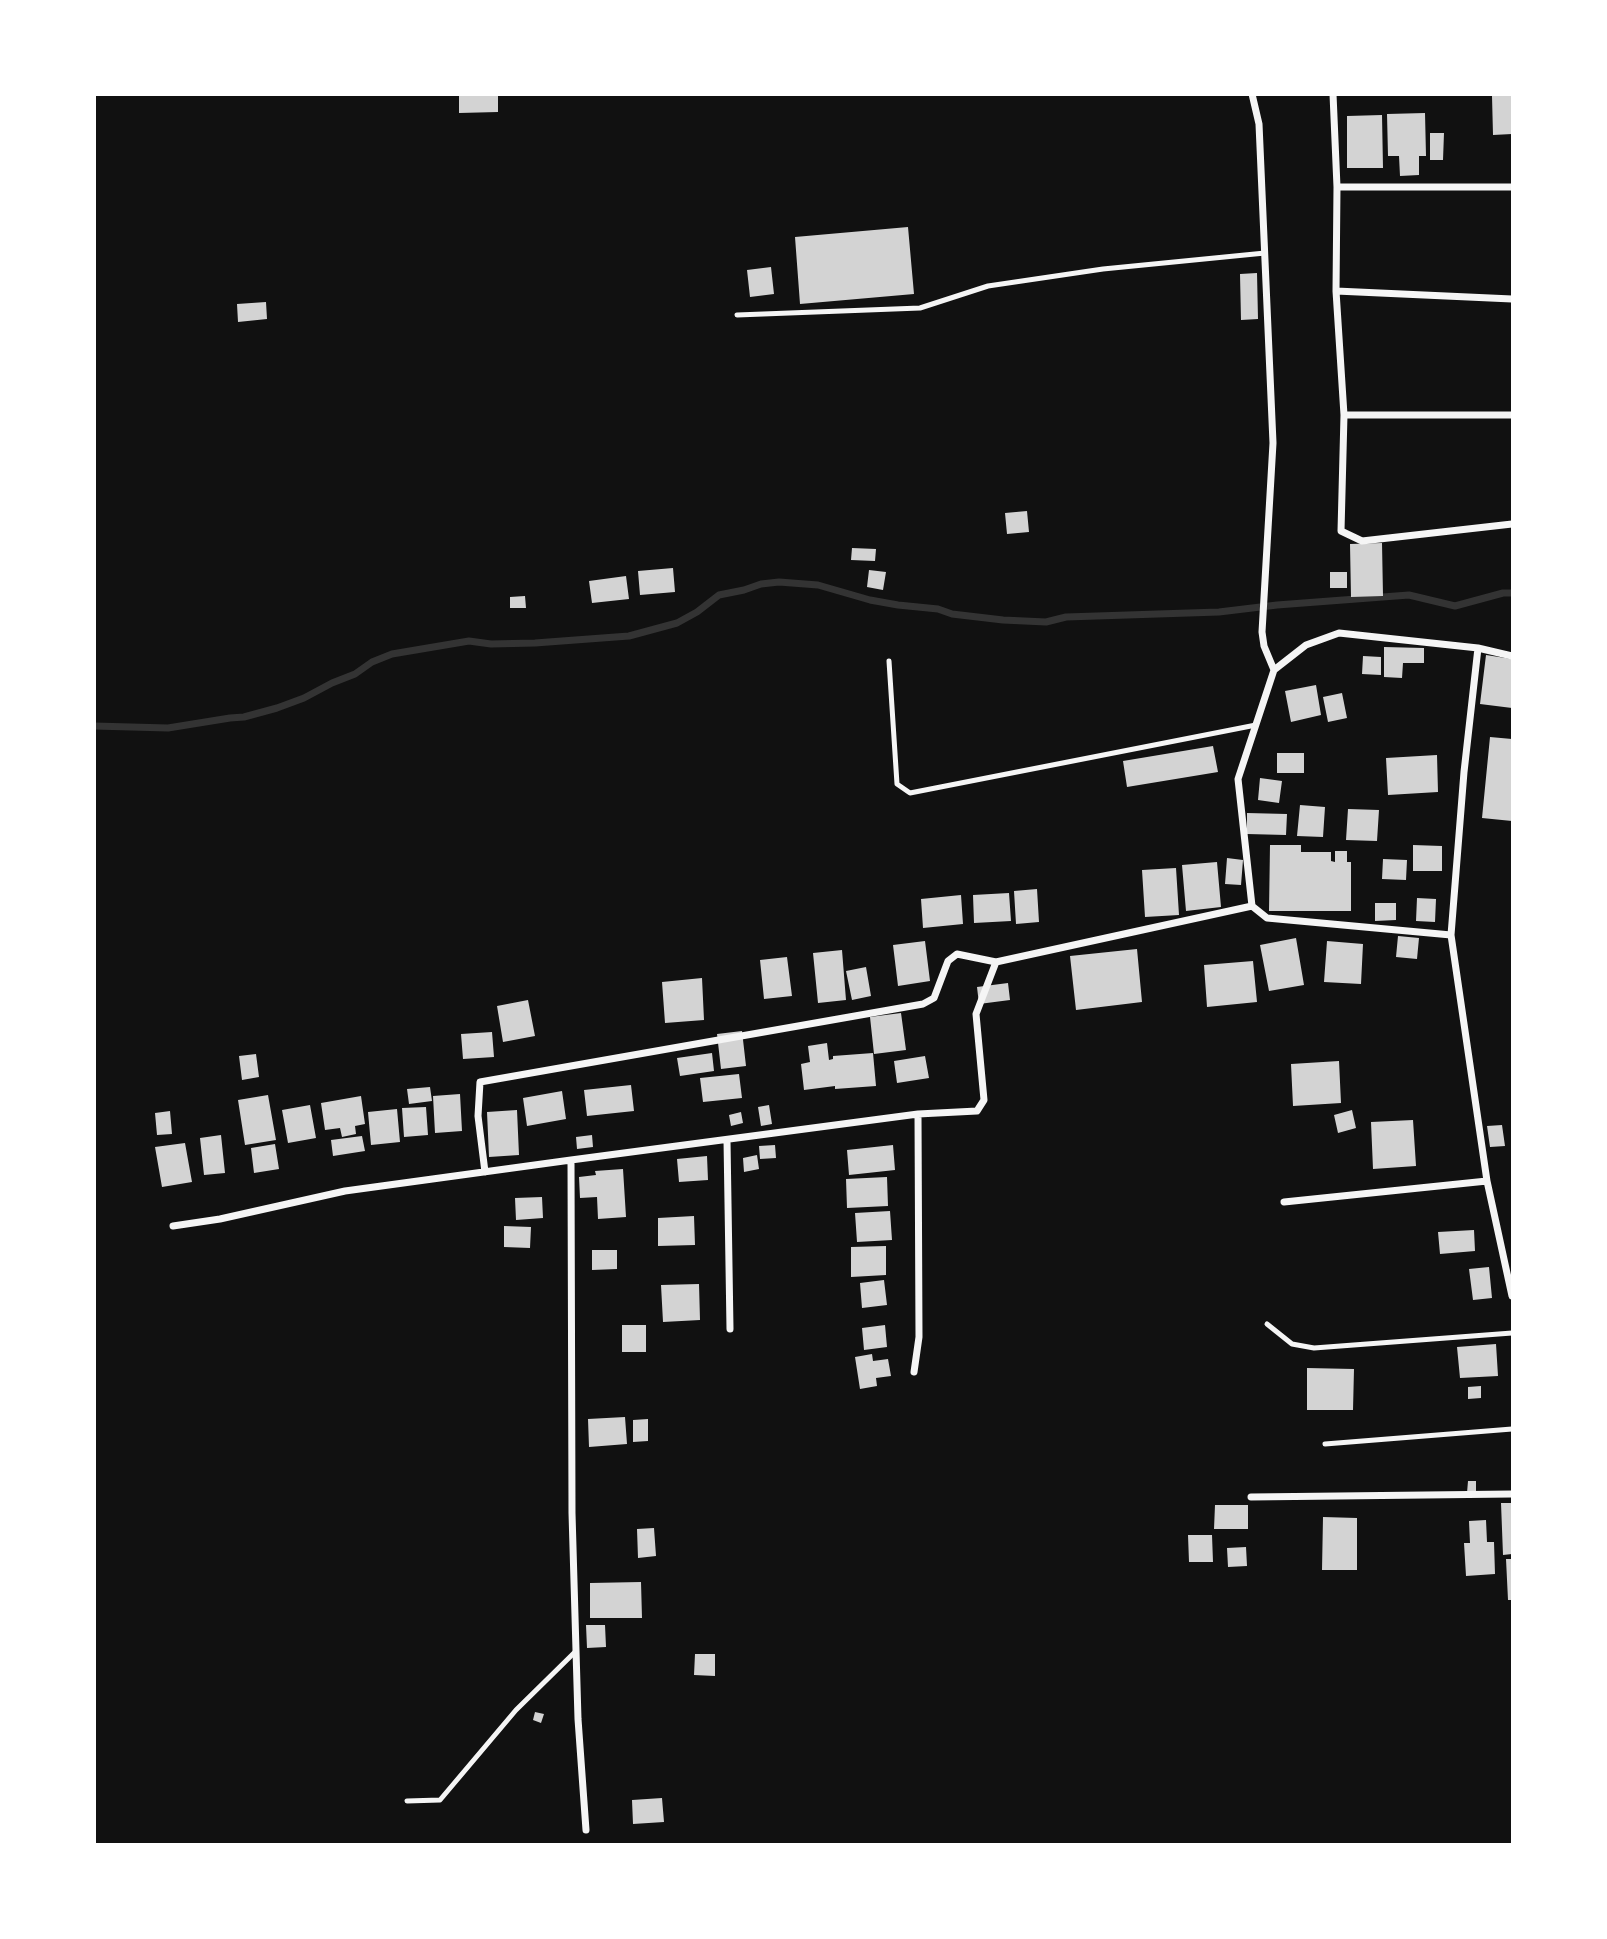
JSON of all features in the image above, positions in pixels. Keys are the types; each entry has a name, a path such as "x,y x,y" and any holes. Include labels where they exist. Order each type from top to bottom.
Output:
{"street":[{"path":"1252,94 1259,124 1273,443 1262,632 1264,646 1274,670"},
{"path":"1333,94 1337,187 1336,291 1344,415 1341,531 1362,541 1513,524"},
{"path":"1337,187 1513,187"},
{"path":"1336,291 1513,299"},
{"path":"1344,415 1513,415"},
{"path":"1451,935 1267,918 1252,906 1238,779 1274,670 1306,645 1339,633 1478,649 1513,656"},
{"path":"1478,649 1464,772 1451,935 1487,1181 1513,1296"},
{"path":"485,1172 478,1116 480,1082 923,1004 934,998 948,961 957,954 996,962 1252,906"},
{"path":"173,1226 220,1219 345,1191 918,1114 977,1111 984,1100 976,1014 996,962"},
{"path":"914,1372 919,1337 918,1114"},
{"path":"727,1140 730,1329"},
{"path":"571,1160 572,1513 578,1719 586,1830"},
{"path":"1284,1202 1487,1181"},
{"path":"1251,1497 1513,1494"}],"lane":[{"path":"737,315 920,308 988,286 1103,269 1265,253"},
{"path":"889,660 897,784 910,793 1256,724"},
{"path":"1267,1324 1292,1344 1314,1348 1513,1333"},
{"path":"1325,1444 1513,1429"},
{"path":"407,1801 440,1800 516,1710 576,1651"}],"building":[{"path":"459,94 498,94 498,112 459,113"},
{"path":"1492,96 1512,96 1512,134 1493,135"},
{"path":"1425,113 1426,156 1419,156 1419,175 1400,176 1399,156 1388,156 1387,114"},
{"path":"1382,115 1383,168 1347,168 1347,116"},
{"path":"1430,133 1444,133 1443,160 1430,160"},
{"path":"908,227 914,294 800,304 795,237"},
{"path":"771,267 774,294 750,297 747,270"},
{"path":"1257,273 1258,319 1241,320 1240,274"},
{"path":"266,302 267,319 238,322 237,304"},
{"path":"1027,511 1029,532 1007,534 1005,513"},
{"path":"1382,543 1383,596 1351,597 1350,544"},
{"path":"852,548 876,549 875,561 851,560"},
{"path":"673,568 675,592 640,595 638,571"},
{"path":"869,570 886,572 883,590 867,587"},
{"path":"1330,572 1347,572 1347,588 1330,588"},
{"path":"626,576 629,599 592,603 589,581"},
{"path":"525,596 526,608 510,608 510,597"},
{"path":"1384,647 1424,648 1424,663 1403,663 1402,678 1384,677"},
{"path":"1486,655 1512,659 1512,708 1480,704"},
{"path":"1363,656 1381,657 1381,675 1362,674"},
{"path":"1316,685 1321,715 1291,722 1285,691"},
{"path":"1342,693 1347,718 1328,722 1323,697"},
{"path":"1490,737 1512,739 1512,821 1482,818"},
{"path":"1213,746 1218,772 1127,787 1123,761"},
{"path":"1277,753 1304,753 1304,773 1277,773"},
{"path":"1437,755 1438,792 1388,795 1386,758"},
{"path":"1260,778 1282,781 1279,803 1258,800"},
{"path":"1300,805 1325,807 1323,837 1297,836"},
{"path":"1348,809 1379,810 1377,841 1346,840"},
{"path":"1247,813 1287,814 1286,835 1247,834"},
{"path":"1270,845 1301,845 1301,852 1331,852 1331,861 1335,862 1335,851 1347,851 1347,862 1351,862 1351,911 1269,911"},
{"path":"1413,845 1442,846 1442,871 1413,871"},
{"path":"1227,858 1243,860 1241,885 1225,884"},
{"path":"1383,859 1407,860 1406,880 1382,879"},
{"path":"1217,862 1221,907 1186,911 1182,865"},
{"path":"1176,868 1179,915 1145,917 1142,870"},
{"path":"1037,889 1039,922 1016,924 1014,891"},
{"path":"1009,893 1011,921 974,923 973,895"},
{"path":"961,895 963,924 923,928 921,899"},
{"path":"1417,898 1436,899 1435,922 1416,921"},
{"path":"1375,903 1396,903 1396,920 1375,921"},
{"path":"1398,936 1419,938 1417,959 1396,957"},
{"path":"1296,938 1304,985 1269,991 1260,945"},
{"path":"925,941 930,981 898,986 893,945"},
{"path":"1327,941 1363,944 1361,984 1324,982"},
{"path":"1137,949 1142,1002 1076,1010 1070,956"},
{"path":"842,950 846,1000 818,1003 813,953"},
{"path":"787,957 792,996 764,999 760,960"},
{"path":"1253,961 1257,1002 1207,1007 1204,965"},
{"path":"866,967 871,996 852,1000 846,971"},
{"path":"702,978 704,1020 665,1023 662,982"},
{"path":"1008,983 1010,1000 979,1004 977,987"},
{"path":"528,1000 535,1036 503,1042 497,1006"},
{"path":"901,1013 906,1050 874,1054 870,1017"},
{"path":"742,1031 746,1066 721,1069 717,1034"},
{"path":"492,1032 494,1057 463,1059 461,1034"},
{"path":"827,1043 829,1060 833,1059 833,1056 873,1053 876,1086 835,1089 835,1086 804,1090 801,1064 810,1062 808,1046"},
{"path":"712,1053 714,1071 680,1076 677,1058"},
{"path":"256,1054 259,1077 242,1080 239,1056"},
{"path":"925,1056 929,1078 897,1083 894,1061"},
{"path":"1339,1061 1341,1103 1293,1106 1291,1064"},
{"path":"739,1074 742,1098 703,1102 700,1078"},
{"path":"631,1085 634,1111 587,1116 584,1090"},
{"path":"430,1087 432,1101 409,1104 407,1089"},
{"path":"562,1091 566,1119 527,1126 523,1098"},
{"path":"460,1094 462,1131 435,1133 433,1096"},
{"path":"268,1095 276,1140 245,1145 238,1100"},
{"path":"361,1096 365,1124 355,1126 356,1134 342,1137 340,1128 325,1130 321,1103"},
{"path":"310,1105 316,1138 288,1143 282,1110"},
{"path":"769,1105 772,1124 761,1126 758,1107"},
{"path":"426,1107 428,1135 404,1137 402,1108"},
{"path":"397,1109 400,1142 371,1145 368,1112"},
{"path":"517,1110 519,1155 489,1157 487,1112"},
{"path":"1352,1110 1356,1128 1338,1133 1334,1115"},
{"path":"170,1111 172,1134 157,1135 155,1113"},
{"path":"741,1112 743,1123 731,1126 729,1115"},
{"path":"1413,1120 1416,1166 1373,1169 1371,1122"},
{"path":"1502,1125 1505,1146 1490,1147 1487,1126"},
{"path":"221,1135 225,1173 204,1175 200,1138"},
{"path":"592,1135 593,1147 577,1149 576,1137"},
{"path":"362,1136 365,1151 333,1156 331,1140"},
{"path":"185,1143 192,1182 162,1187 155,1147"},
{"path":"275,1144 279,1169 254,1173 251,1148"},
{"path":"775,1145 776,1158 760,1159 759,1146"},
{"path":"893,1145 895,1170 849,1175 847,1150"},
{"path":"757,1155 759,1169 744,1172 743,1158"},
{"path":"707,1156 708,1180 679,1182 677,1159"},
{"path":"623,1169 626,1217 598,1219 597,1197 580,1198 579,1177 596,1175 595,1171"},
{"path":"887,1177 888,1206 847,1208 846,1179"},
{"path":"542,1197 543,1218 516,1220 515,1198"},
{"path":"890,1211 892,1240 857,1242 855,1213"},
{"path":"694,1216 695,1245 658,1246 658,1218"},
{"path":"504,1226 531,1227 530,1248 504,1247"},
{"path":"1474,1230 1475,1251 1440,1254 1438,1232"},
{"path":"886,1246 886,1275 851,1277 851,1247"},
{"path":"592,1250 617,1250 617,1269 592,1270"},
{"path":"1489,1267 1492,1298 1473,1300 1469,1269"},
{"path":"884,1280 887,1305 862,1308 860,1283"},
{"path":"699,1284 700,1320 663,1322 661,1285"},
{"path":"622,1325 646,1325 646,1352 622,1352"},
{"path":"885,1325 887,1347 864,1350 862,1328"},
{"path":"1496,1344 1498,1376 1460,1378 1457,1347"},
{"path":"872,1354 873,1361 888,1359 891,1376 876,1378 877,1386 860,1389 855,1357"},
{"path":"1307,1368 1354,1369 1353,1410 1307,1410"},
{"path":"1481,1386 1481,1398 1468,1399 1468,1387"},
{"path":"625,1417 627,1444 589,1447 588,1419"},
{"path":"648,1419 648,1441 633,1442 633,1420"},
{"path":"1468,1481 1476,1481 1476,1493 1467,1493"},
{"path":"1501,1503 1512,1503 1512,1554 1503,1555"},
{"path":"1215,1505 1248,1505 1248,1529 1214,1529"},
{"path":"1323,1517 1357,1518 1357,1570 1322,1570"},
{"path":"1486,1520 1487,1542 1494,1542 1495,1574 1466,1576 1464,1543 1470,1543 1469,1521"},
{"path":"654,1528 656,1556 638,1558 637,1529"},
{"path":"1188,1535 1212,1535 1213,1562 1189,1562"},
{"path":"1246,1547 1247,1566 1228,1567 1227,1548"},
{"path":"1506,1559 1512,1559 1512,1600 1508,1600"},
{"path":"641,1582 642,1618 590,1618 590,1583"},
{"path":"586,1625 605,1625 606,1647 587,1648"},
{"path":"695,1654 715,1654 715,1676 694,1675"},
{"path":"535,1712 544,1714 541,1723 533,1720"},
{"path":"662,1798 664,1822 633,1824 632,1800"}],"waterway":[{"path":"94,726 168,728 244,717 304,698 392,654 469,641 491,644 535,643 629,636 677,623 719,595 779,582 818,585 870,600 938,609 952,614 1046,622 1066,617 1219,612 1409,595 1455,606 1512,593"}]}
